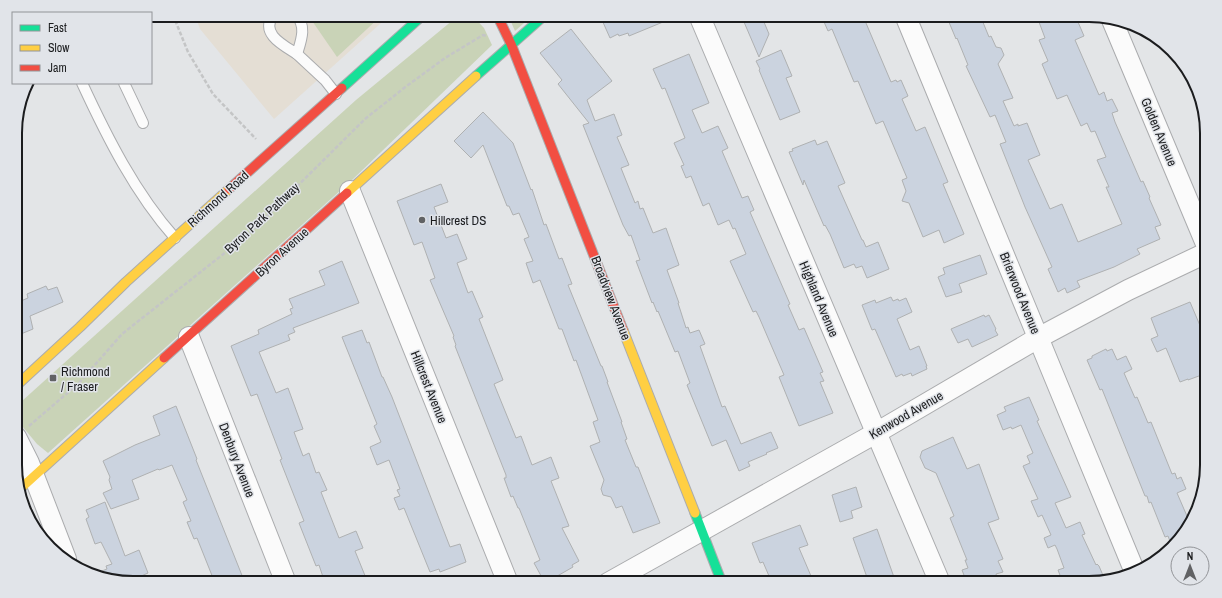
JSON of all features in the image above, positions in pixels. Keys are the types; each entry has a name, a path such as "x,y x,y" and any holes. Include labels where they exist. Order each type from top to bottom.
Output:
{"street":[{"name":"Richmond Road","path":"22,380 175,238 415,22"},
{"name":"Broadview Avenue","path":"501,22 511,44 719,576"},
{"name":"Byron Avenue","path":"27,483 537,22"},
{"name":"Highland Avenue","path":"702,22 937,576"},
{"name":"Brierwood Avenue","path":"908,22 1133,567"},
{"name":"Golden Avenue","path":"1114,25 1200,230"},
{"name":"Hillcrest Avenue","path":"350,191 505,576"},
{"name":"Kenwood Avenue","path":"621,576 876,433 1038,338 1128,290 1200,256"},
{"name":"Denbury Avenue","path":"189,336 283,576"},
{"path":"22,449 29,462 27,483 61,550"}],"lane":[{"path":"270,22 269,31 272,36 297,54 325,80 336,94"},
{"path":"297,54 302,32 300,22"},
{"path":"83,84 126,170 164,226 175,238"},
{"path":"124,84 143,123"}],"path":[{"path":"176,22 188,52 212,94 258,141"},
{"name":"Byron Park Pathway","path":"22,433 79,382 122,334 250,233 365,119 445,58 483,36 491,37 504,28"}],"shaded area":[{"path":"198,22 382,22 274,119 200,29"}],"green space":[{"path":"313,22 374,22 337,57"},
{"path":"451,22 478,22 484,28 492,45 352,180 48,453 37,444 22,426 22,401 356,100"},
{"path":"511,22 525,22 515,31"}],"building":[{"path":"603,22 663,22 629,36 628,33 619,36 618,34 610,38"},
{"path":"744,22 764,22 769,34 759,57"},
{"path":"824,22 866,22 891,82 901,80 908,96 902,99 916,131 925,127 948,182 943,184 964,234 944,243 939,230 923,237 909,203 902,201 906,191 902,180 907,178 883,121 876,124 858,81 854,82 832,29 828,31"},
{"path":"949,22 983,22 989,37 991,36 996,47 1001,48 1004,55 998,64 1013,98 1003,101 1014,126 1027,123 1040,155 1028,160 1050,209 1062,204 1078,242 1122,224 1106,187 1109,187 1097,160 1106,157 1095,131 1091,132 1087,123 1081,126 1067,95 1057,99 1042,64 1048,61 1039,40 1045,38 1039,22 1078,22 1084,36 1075,40 1099,95 1104,92 1107,101 1112,99 1118,111 1112,113 1161,225 1155,227 1160,239 1137,249 1140,254 1114,267 1077,281 1080,287 1067,293 1065,288 1058,292 1048,269 1052,267 1025,207 1000,144 1006,142 995,115 990,117 966,66 968,65 957,38 956,39"},
{"path":"571,29 612,81 587,100 595,121 614,114 622,135 617,137 629,165 621,168 635,203 638,201 640,209 643,208 653,233 666,228 679,265 667,270 686,328 688,327 690,333 699,330 705,344 700,346 722,407 725,406 741,444 771,432 778,448 748,462 750,466 739,471 726,440 712,446 687,385 690,383 678,351 675,352 658,311 657,312 653,302 652,303 636,261 640,260 631,235 629,236 623,225 583,125 589,123 558,84 562,80 540,53"},
{"path":"781,50 792,76 786,78 800,112 780,120 756,61"},
{"path":"689,54 709,103 692,110 702,133 718,126 728,148 722,151 742,198 748,196 754,210 750,212 790,304 788,305 799,330 804,328 823,372 820,373 824,381 820,382 833,413 799,426 779,377 784,375 759,317 756,311 753,312 730,261 746,254 735,228 733,229 729,220 718,225 709,203 703,206 691,176 686,178 681,166 684,165 674,143 685,138 665,88 662,89 653,69"},
{"path":"483,112 513,143 531,190 532,189 544,225 546,224 559,259 562,258 572,284 568,285 608,382 627,439 625,440 636,467 638,467 660,523 633,533 622,506 616,508 611,497 603,495 601,489 604,480 590,446 600,442 593,422 598,420 576,360 574,361 562,329 559,329 540,280 533,283 526,263 533,261 524,239 529,237 519,213 513,215 509,206 507,206 483,145 471,158 454,141"},
{"path":"815,140 817,145 827,141 845,183 838,186 862,240 866,247 878,242 889,269 867,278 862,266 856,268 854,264 844,268 830,234 825,225 824,226 804,180 803,185 789,152 793,151 792,149"},
{"path":"441,184 448,202 434,207 446,238 457,234 467,259 457,263 468,293 472,291 483,317 479,319 503,380 494,384 516,438 521,436 532,465 551,457 559,478 551,481 569,526 562,528 579,561 572,565 573,567 557,576 541,576 534,563 540,560 519,508 513,496 511,497 504,478 506,478 506,475 455,346 454,336 430,280 435,278 422,242 414,245 397,201"},
{"path":"980,255 987,274 959,284 962,292 946,297 938,277 945,274 943,268"},
{"path":"342,261 359,303 293,328 295,332 288,335 290,340 259,352 276,393 288,388 303,429 294,432 303,456 309,453 316,473 319,472 327,490 321,492 339,538 356,531 363,548 355,551 365,576 323,576 319,565 316,566 299,523 304,521 280,460 282,459 257,394 251,396 231,346 259,334 258,330 292,314 290,309 293,308 289,299 325,285 319,271"},
{"path":"46,286 48,290 57,287 63,302 30,316 33,329 22,334 22,300 28,298 27,294"},
{"path":"891,297 893,301 898,299 899,301 906,298 912,312 897,319 910,350 919,346 927,366 927,369 912,376 911,373 903,376 902,374 896,377 875,329 872,330 862,305 875,300 876,303"},
{"path":"1190,302 1200,326 1200,376 1180,382 1166,348 1157,352 1151,339 1158,336 1151,318"},
{"path":"984,315 985,317 989,315 998,335 972,347 968,339 958,343 951,329"},
{"path":"362,330 367,343 369,342 382,377 392,397 450,547 460,544 466,562 440,572 439,569 430,572 404,508 399,510 394,498 400,496 397,490 400,489 389,460 377,465 370,447 381,442 374,426 377,424 342,337"},
{"path":"1106,349 1107,351 1112,349 1117,360 1126,356 1132,369 1124,373 1135,398 1137,397 1148,423 1151,422 1172,474 1175,473 1177,479 1181,477 1186,489 1177,493 1187,517 1170,541 1168,536 1165,537 1151,502 1149,503 1147,496 1145,496 1102,389 1100,390 1087,360 1092,358 1092,356"},
{"path":"1029,397 1039,420 1037,421 1071,497 1055,503 1066,528 1080,522 1085,534 1082,535 1096,565 1097,564 1099,566 1103,575 1060,576 1058,570 1064,568 1055,545 1048,548 1044,538 1051,535 1042,515 1038,517 1031,501 1038,499 1023,466 1030,463 1027,456 1033,453 1021,425 1012,429 1011,427 1003,430 997,415 1006,411 1004,407"},
{"path":"176,406 242,576 212,576 197,538 194,539 187,522 191,521 183,502 187,500 172,465 132,480 139,499 111,509 103,493 112,489 109,480 110,477 103,461 135,445 160,435 153,416"},
{"path":"953,437 967,469 979,464 999,519 988,523 1003,559 998,561 1003,572 996,574 996,576 964,576 962,570 968,568 965,560 967,560 950,518 954,516 936,473 925,468 920,457 922,451"},
{"path":"856,487 862,507 851,511 853,518 840,522 832,495"},
{"path":"105,502 125,556 139,550 148,573 141,576 133,576 118,575 101,571 107,569 106,566 112,564 101,542 95,544 86,519 89,517 86,510"},
{"path":"800,525 808,545 799,548 811,576 769,576 763,562 760,563 752,543"},
{"path":"877,529 894,576 867,576 853,538"}],"traffic: fast":[{"path":"342,88 415,22"},
{"path":"476,76 537,22"},
{"path":"695,513 719,576"}],"traffic: slow":[{"path":"347,193 476,76"},
{"path":"22,380 126,282 229,189"},
{"path":"623,330 695,513"},
{"path":"24,485 164,358"}],"traffic: jam":[{"path":"500,22 511,44 623,330"},
{"path":"229,189 342,88"},
{"path":"164,358 347,193"}],"place":[{"name":"Hillcrest DS","path":"422,220"},
{"name":"Richmond / Fraser","path":"53,378"}]}
